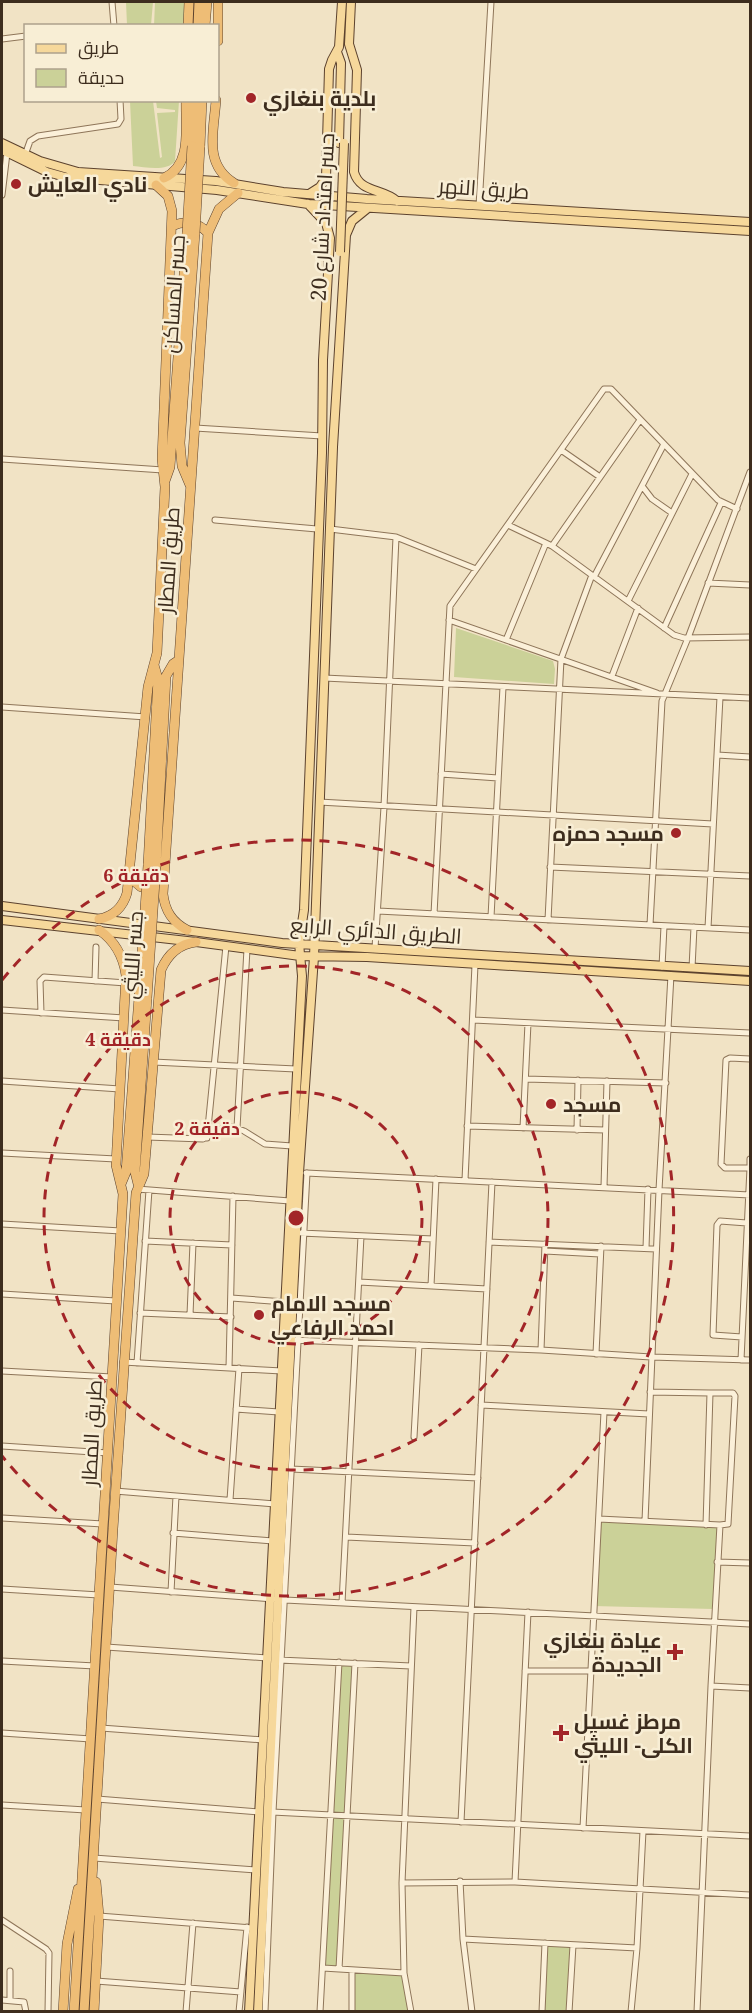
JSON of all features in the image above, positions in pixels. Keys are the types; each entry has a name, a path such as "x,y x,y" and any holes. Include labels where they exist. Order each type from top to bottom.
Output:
{"highway":[{"path":"188,24 189,2"},
{"path":"198,24 199,2"},
{"path":"206,24 207,2"},
{"path":"218,2 218,24"},
{"path":"164,178 180,166 184,153 186,102"},
{"name":"جسر المساكن","path":"165,482 170,467 194,102"},
{"name":"جسر المساكن","path":"191,488 182,466 180,443 202,102"},
{"path":"216,102 213,158 224,177 234,183"},
{"path":"185,143 191,150 200,153 210,151 213,147"},
{"name":"طريق المطار","path":"99,919 115,912 123,904 127,893 149,681 157,653 165,482 163,470 172,226 170,200 156,185"},
{"name":"طريق المطار","path":"187,930 174,922 166,909 164,883 208,233 219,209 238,193"},
{"path":"172,226 183,222 194,223 208,233"},
{"name":"جسر الليثي","path":"138,1186 135,1172 166,676 179,660"},
{"name":"جسر الليثي","path":"121,1184 126,1172 148,865 158,679 154,665"},
{"path":"129,877 136,885 146,888 164,883"},
{"name":"طريق المطار","path":"83,1949 81,1878 87,1810 123,1194 116,1170 116,1160 125,967 120,952 111,939 99,930"},
{"name":"طريق المطار","path":"83,1949 94,1868 123,1362 138,1186 144,1174 159,986 161,970 170,955 179,947 196,942"},
{"path":"126,983 136,978 146,978 159,986"},
{"path":"94,1868 99,1916 94,2012"},
{"path":"63,2012 71,1917 81,1878"},
{"path":"74,2012 83,1949"},
{"path":"83,1949 84,2012"}],"main road":[{"path":"307,194 320,187 326,178 329,69 340,42 342,2"},
{"path":"351,2 349,44 357,70 355,176 365,188 387,194 397,201"},
{"name":"جسر امتداد شارع 20","path":"337,52 341,63 342,143"},
{"name":"جسر امتداد شارع 20","path":"337,385 333,369 337,251 346,62 351,53"},
{"path":"2,143 25,155 68,171 164,178 217,186"},
{"path":"4,152 46,172 65,177 156,185 217,186"},
{"name":"طريق النهر","path":"217,186 234,183 307,194 397,201 750,222"},
{"name":"طريق النهر","path":"217,186 238,193 308,204 750,231"},
{"path":"278,1600 273,1541 290,1201 299,1172 292,1146 302,976 299,943 304,909 322,436 322,382 330,232 323,219 308,204"},
{"path":"258,2012 274,1659 289,1468 301,1233 299,1172 314,957 333,440 347,230 356,217 368,208"},
{"name":"جسر امتداد شارع 20","path":"322,382 327,370 337,251"},
{"path":"322,436 329,436 333,440"},
{"path":"311,721 322,722"},
{"name":"الطريق الدائري الرابع","path":"2,906 299,943 668,970 750,981"},
{"name":"الطريق الدائري الرابع","path":"2,920 196,942 284,955 475,965 750,971"},
{"path":"284,955 297,966 302,976"},
{"path":"313,975 320,962 328,956"},
{"path":"249,2012 250,1928 256,1870 266,1812 262,1740 274,1659"}],"street":[{"path":"112,2 114,24"},
{"path":"479,206 491,2"},
{"path":"2,39 24,36"},
{"path":"25,155 30,141 38,136 118,124 121,119 120,102"},
{"path":"2,195 4,152"},
{"path":"434,914 451,604 606,388 611,389 720,503 736,509"},
{"path":"506,640 549,545 640,420"},
{"path":"195,428 322,436"},
{"path":"548,920 561,659 593,576 664,444"},
{"path":"561,450 600,477"},
{"path":"2,459 163,470"},
{"path":"650,925 662,701 750,472"},
{"path":"628,601 692,474"},
{"path":"642,486 652,499 672,513"},
{"path":"637,497 645,500 652,499"},
{"path":"664,628 720,503"},
{"path":"215,520 317,529"},
{"path":"508,525 549,545 674,635 688,638 699,636 750,637"},
{"path":"330,530 396,537 476,569"},
{"path":"375,948 396,537"},
{"path":"708,583 750,585"},
{"path":"612,676 638,608"},
{"path":"449,620 664,695"},
{"path":"324,678 750,698"},
{"path":"491,917 503,687"},
{"path":"708,928 720,698"},
{"path":"2,707 146,717"},
{"path":"717,755 750,757"},
{"path":"441,774 498,778"},
{"path":"319,802 713,824"},
{"path":"550,867 750,876"},
{"path":"378,911 750,930"},
{"path":"645,1521 668,1029 668,970 664,926"},
{"path":"692,968 694,927"},
{"path":"207,1138 226,946"},
{"path":"94,981 96,947"},
{"path":"237,1128 247,949"},
{"path":"465,1180 475,965"},
{"path":"41,1012 40,981 44,977 126,983"},
{"path":"2,1010 124,1018"},
{"path":"472,1020 750,1033"},
{"path":"523,1128 528,1023"},
{"path":"750,1059 730,1058 726,1060 721,1160 725,1168 750,1168"},
{"path":"153,1062 296,1069"},
{"path":"525,1079 666,1083"},
{"path":"577,1130 578,1080"},
{"path":"2,1081 120,1089"},
{"path":"604,1187 607,1081"},
{"path":"467,1126 606,1130"},
{"path":"147,1137 198,1139 207,1138 221,1129 237,1128 265,1144 292,1146"},
{"path":"2,1153 116,1160"},
{"path":"741,1360 747,1300 750,1159"},
{"path":"299,1172 750,1195"},
{"path":"431,1286 436,1179"},
{"path":"461,1822 492,1182"},
{"path":"138,1186 149,1190 290,1201"},
{"path":"646,1248 648,1189"},
{"path":"136,1363 149,1190"},
{"path":"229,1368 233,1196"},
{"path":"742,1337 713,1335 717,1225 720,1221 747,1224"},
{"path":"2,1224 121,1231"},
{"path":"301,1233 433,1239"},
{"path":"342,1603 361,1236"},
{"path":"145,1241 232,1245"},
{"path":"489,1242 656,1249"},
{"path":"190,1316 193,1243"},
{"path":"541,1350 545,1244"},
{"path":"596,1354 601,1246"},
{"path":"545,1251 600,1254"},
{"path":"359,1282 487,1289"},
{"path":"2,1294 116,1301"},
{"path":"231,1298 285,1302"},
{"path":"140,1313 231,1317"},
{"path":"295,1340 541,1350 651,1358 750,1360"},
{"path":"414,1437 419,1345"},
{"path":"123,1362 282,1371"},
{"path":"231,1500 239,1368"},
{"path":"2,1371 112,1377"},
{"path":"599,1519 720,1526 726,1525 729,1521 735,1396 730,1393 650,1392"},
{"path":"706,1525 710,1393"},
{"path":"481,1406 650,1414"},
{"path":"236,1409 279,1412"},
{"path":"583,1827 604,1412"},
{"path":"2,1446 108,1453"},
{"path":"289,1468 478,1478"},
{"path":"115,1491 275,1504"},
{"path":"171,1592 176,1496"},
{"path":"2,1518 104,1524"},
{"path":"697,2012 720,1526"},
{"path":"173,1533 273,1541"},
{"path":"346,1537 475,1543"},
{"path":"717,1562 750,1563"},
{"path":"110,1587 278,1600 750,1624"},
{"path":"2,1589 99,1595"},
{"path":"274,1659 278,1600"},
{"path":"411,2012 404,1973 402,1883 414,1607"},
{"path":"515,1882 528,1612"},
{"path":"106,1647 411,1666"},
{"path":"2,1660 95,1666"},
{"path":"320,2012 339,1662"},
{"path":"339,1970 356,1663"},
{"path":"525,1671 591,1671"},
{"path":"711,1686 750,1688"},
{"path":"101,1728 262,1740"},
{"path":"2,1733 91,1739"},
{"path":"97,1799 347,1817 750,1836"},
{"path":"2,1805 87,1810"},
{"path":"265,2012 266,1812"},
{"path":"631,2012 643,1831"},
{"path":"94,1857 256,1870"},
{"path":"460,1881 463,1939 472,2012"},
{"path":"402,1883 515,1882 750,1895"},
{"path":"99,1916 250,1928 239,2012"},
{"path":"2,1920 46,1948 49,1953 48,2012"},
{"path":"186,2012 193,1923"},
{"path":"463,1939 637,1948"},
{"path":"542,2012 544,1943"},
{"path":"569,2012 573,1945"},
{"path":"323,1968 404,1973"},
{"path":"351,2012 352,1970"},
{"path":"10,1971 10,2000"},
{"path":"96,1981 241,1992"},
{"path":"2,2000 24,2002 26,2012"}],"green space":[{"path":"126,2 153,2 151,24 127,24"},
{"path":"155,2 185,2 184,24 154,24"},
{"path":"130,102 153,102 160,158 162,157 157,113 175,112 175,110 157,108 156,102 179,102 175,161 167,167 133,166"},
{"path":"456,628 553,661 554,684 454,677"},
{"path":"597,1521 719,1526 713,1609 593,1606"},
{"path":"339,1660 356,1661 339,1969 323,1968"},
{"path":"545,1942 573,1944 568,2011 542,2012"},
{"path":"353,1971 404,1973 411,2011 350,2012"}],"place":[{"name":"بلدية بنغازي","path":"251,98"},
{"name":"نادي العايش","path":"16,184"},
{"name":"مسجد حمزه","path":"676,833"},
{"name":"مسجد","path":"551,1104"},
{"name":"مسجد الامام احمد الرفاعي","path":"259,1315"},
{"name":"عيادة بنغازي الجديدة","path":"675,1652"},
{"name":"مرطز غسيل الكلى- الليثي","path":"561,1733"}]}
